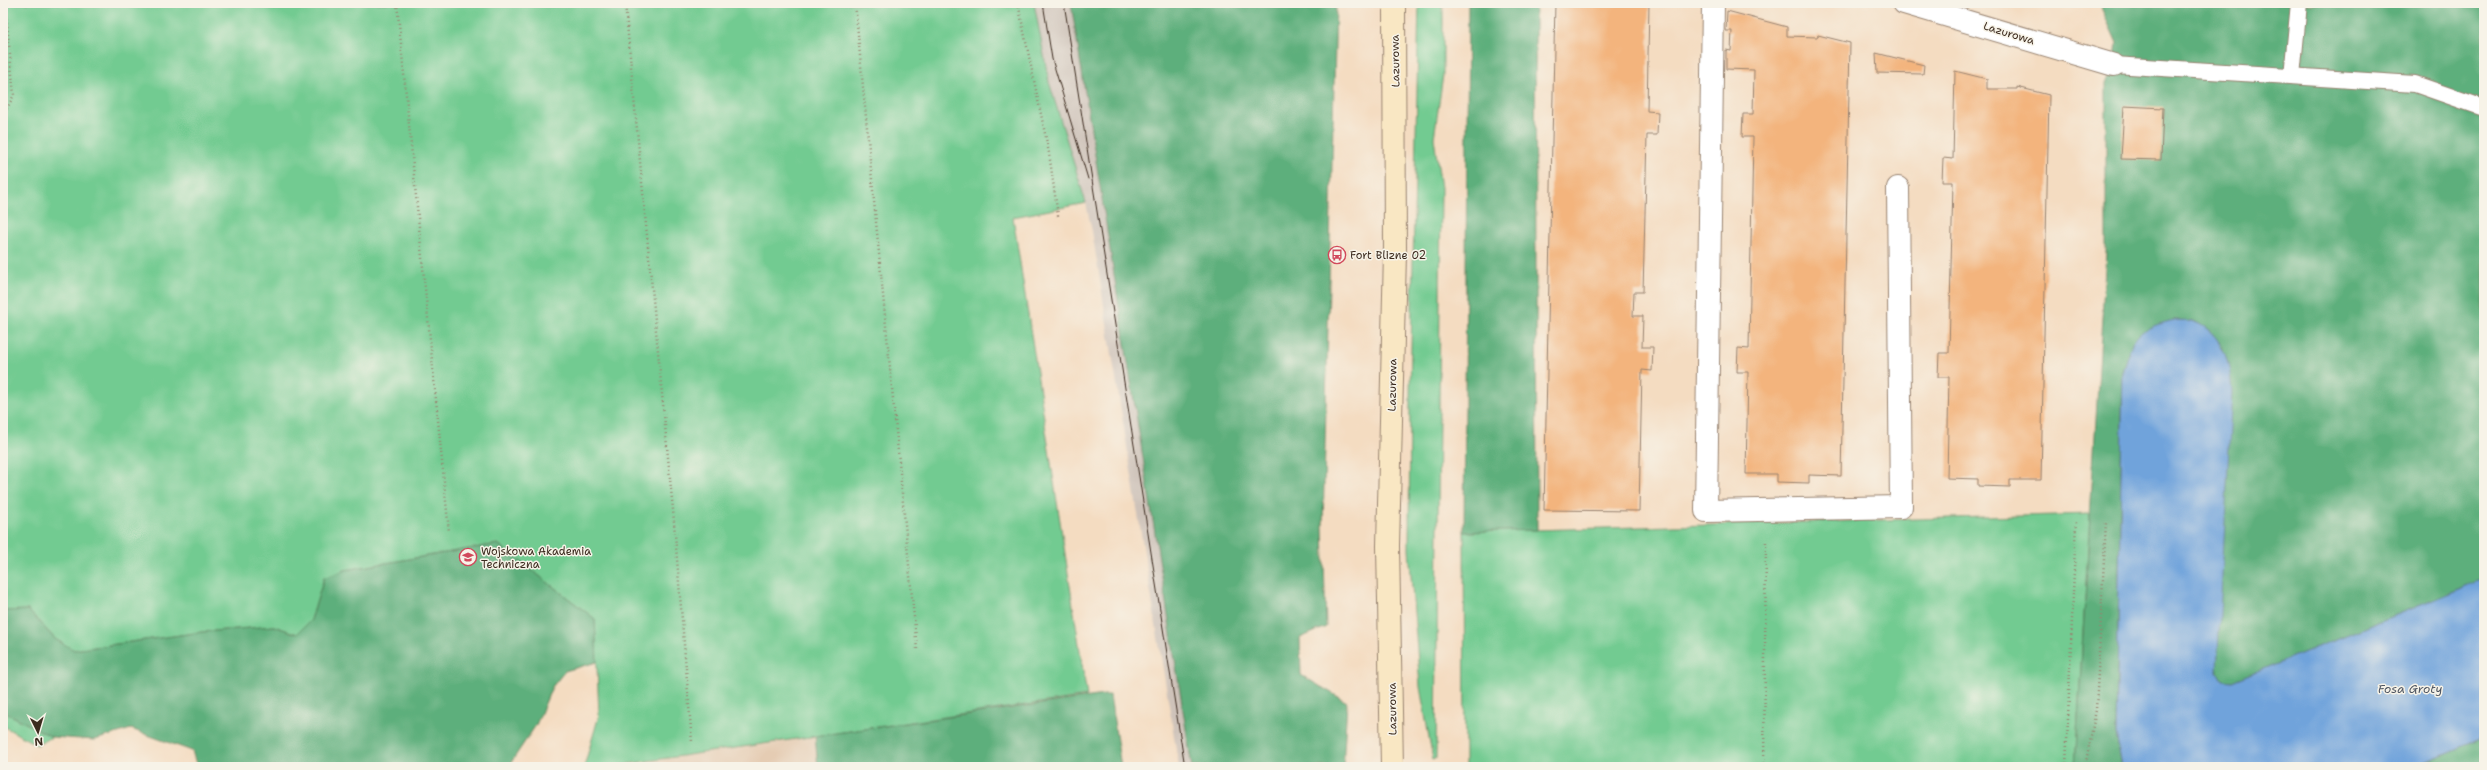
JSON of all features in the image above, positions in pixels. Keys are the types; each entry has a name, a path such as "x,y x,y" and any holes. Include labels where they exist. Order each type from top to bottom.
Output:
{"street":[{"name":"Lazurowa","path":"1392,767 1388,546 1395,253 1394,3"},
{"path":"1713,3 1706,511 1901,507 1898,188"},
{"name":"Lazurowa","path":"1904,3 2114,64"}],"lane":[{"path":"2292,76 2299,3"},
{"path":"2114,64 2414,84 2484,108"}],"path":[{"path":"3,116 14,95 5,3"},
{"path":"397,3 449,532"},
{"path":"625,3 674,510 692,742"},
{"path":"855,3 917,649"},
{"path":"1018,3 1049,153 1058,216"},
{"path":"2066,767 2076,521"},
{"path":"2086,767 2096,710 2106,522"},
{"path":"1764,767 1766,536"}],"shaded area":[{"path":"1034,3 1071,3 1192,767 1179,767 1092,231 1086,203 1049,82"},
{"path":"1087,696 1098,767 607,767 815,736"}],"green space":[{"path":"3,3 1034,3 1049,82 1086,203 1013,217 1087,696 607,767 584,767 599,715 595,619 498,544 345,570 324,578 311,620 297,634 274,626 202,632 74,650 55,639 28,610 3,611"},
{"path":"1071,3 1336,3 1323,527 1326,627 1300,638 1301,675 1347,702 1343,767 1192,767"},
{"path":"1419,3 1443,3 1443,75 1434,138 1441,188 1436,759 1433,760 1420,687 1409,550 1410,392"},
{"path":"1468,3 1535,3 1537,530 1464,532"},
{"path":"2099,3 2484,3 2484,579 2233,681 2222,681 2217,671 2223,348 2210,331 2194,321 2173,320 2129,350 2123,368 2116,734 2122,767 2075,767 2106,251 2106,84 2114,65 2117,43"},
{"path":"2090,514 2075,767 1465,767 1464,532"},
{"name":"Wojskowa Akademia Techniczna","path":"498,544 595,619 597,662 565,671 552,687 536,725 508,767 197,767 192,751 131,729 95,740 52,737 3,711 3,611 28,610 55,639 74,650 202,632 274,626 297,634 311,620 324,578 345,570"},
{"path":"1110,695 1121,767 818,767 815,736"},
{"path":"3,711 52,737 37,745 3,726"},
{"path":"2484,737 2484,767 2413,767"}],"water":[{"name":"Fosa Groty","path":"2173,320 2193,321 2205,327 2213,334 2224,351 2231,381 2232,391 2217,671 2222,680 2233,681 2484,579 2484,737 2413,767 2122,767 2116,734 2123,368 2130,348 2134,340 2139,335 2152,326"}],"building":[{"path":"1555,3 1649,3 1647,111 1658,112 1657,135 1647,135 1643,292 1634,292 1633,316 1643,316 1642,347 1653,347 1652,371 1642,370 1639,511 1544,510"},
{"path":"1727,11 1787,27 1787,36 1817,37 1818,35 1850,43 1841,476 1809,475 1809,483 1777,482 1777,474 1746,474 1748,372 1737,372 1738,348 1749,349 1753,137 1742,137 1743,114 1753,114 1754,70 1726,69 1726,50 1731,51 1732,31 1726,31"},
{"path":"1876,53 1924,65 1923,74 1877,73"},
{"path":"1955,71 1987,79 1987,89 2017,89 2017,87 2049,95 2041,480 2010,480 2010,487 1978,486 1978,479 1947,478 1949,377 1938,377 1939,353 1949,353 1953,182 1942,182 1943,158 1953,159"},
{"path":"2124,106 2163,108 2161,160 2121,159"}],"tram line":[{"path":"1043,3 1052,59 1088,179"},
{"path":"1064,3 1185,767"}],"place":[{"name":"Fort Blizne 02","path":"1337,255"},
{"name":"Wojskowa Akademia Techniczna","path":"468,557"}]}
